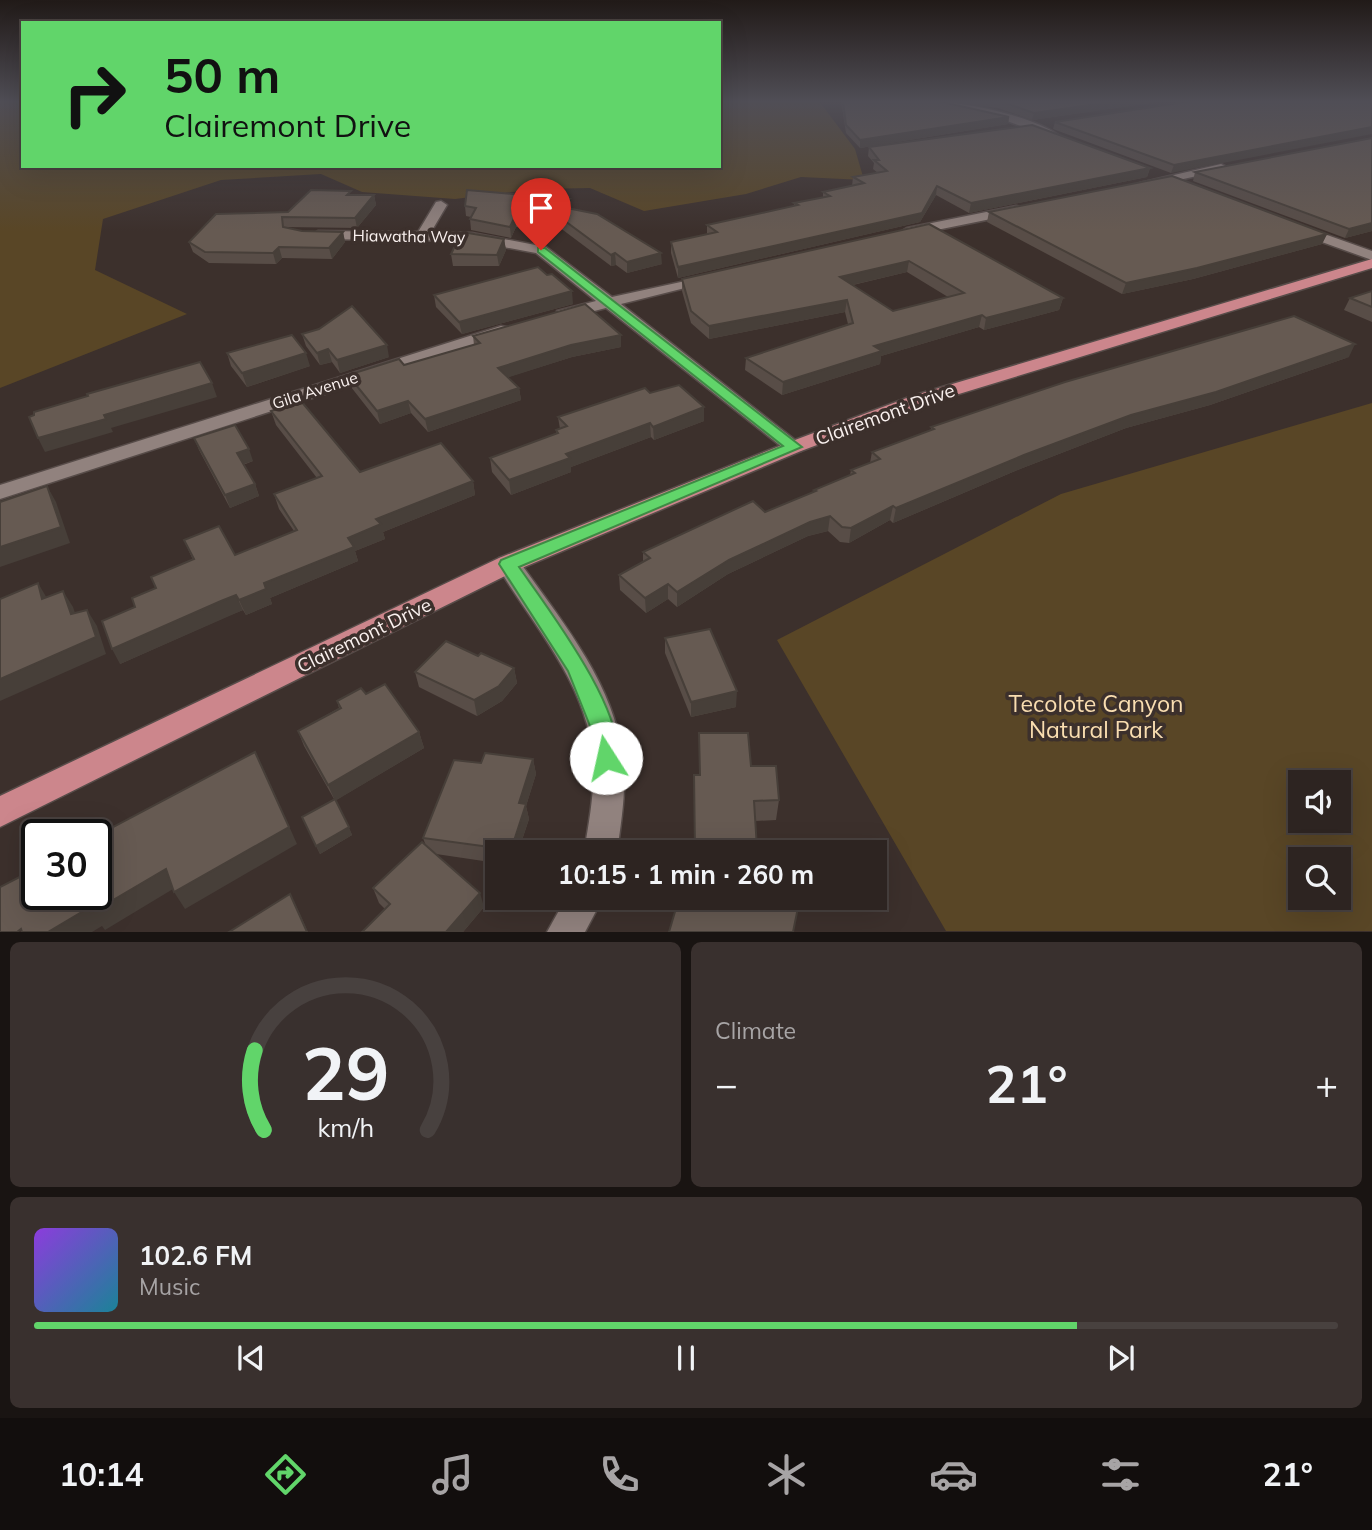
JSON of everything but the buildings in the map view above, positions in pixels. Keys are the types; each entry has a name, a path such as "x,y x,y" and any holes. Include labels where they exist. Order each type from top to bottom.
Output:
{"main road":[{"name":"Clairemont Drive","path":"0,812 508,564 794,447 919,400 1372,263"}],"street":[{"path":"1127,187 1235,165"},
{"path":"1142,169 1192,188"},
{"path":"422,236 441,205"},
{"path":"890,236 1035,206"},
{"path":"1282,222 1372,256"},
{"name":"Hiawatha Way","path":"299,233 500,240 541,250 794,447"},
{"path":"542,320 608,301 729,273"},
{"name":"Gila Avenue","path":"0,492 516,327"},
{"path":"508,564 578,668 603,731 609,784 602,840"},
{"path":"565,932 579,910"}],"green space":[{"path":"0,144 21,144 21,168 721,168 721,144 852,144 864,180 801,177 746,194 644,211 590,188 538,189 455,199 362,192 321,174 221,180 103,219 95,270 187,314 0,388"},
{"name":"Tecolote Canyon Natural Park","path":"1372,403 1372,931 946,931 777,640 1061,494"}],"route":[{"path":"541,250 794,447 508,564 578,668 603,731 606,758"}]}
